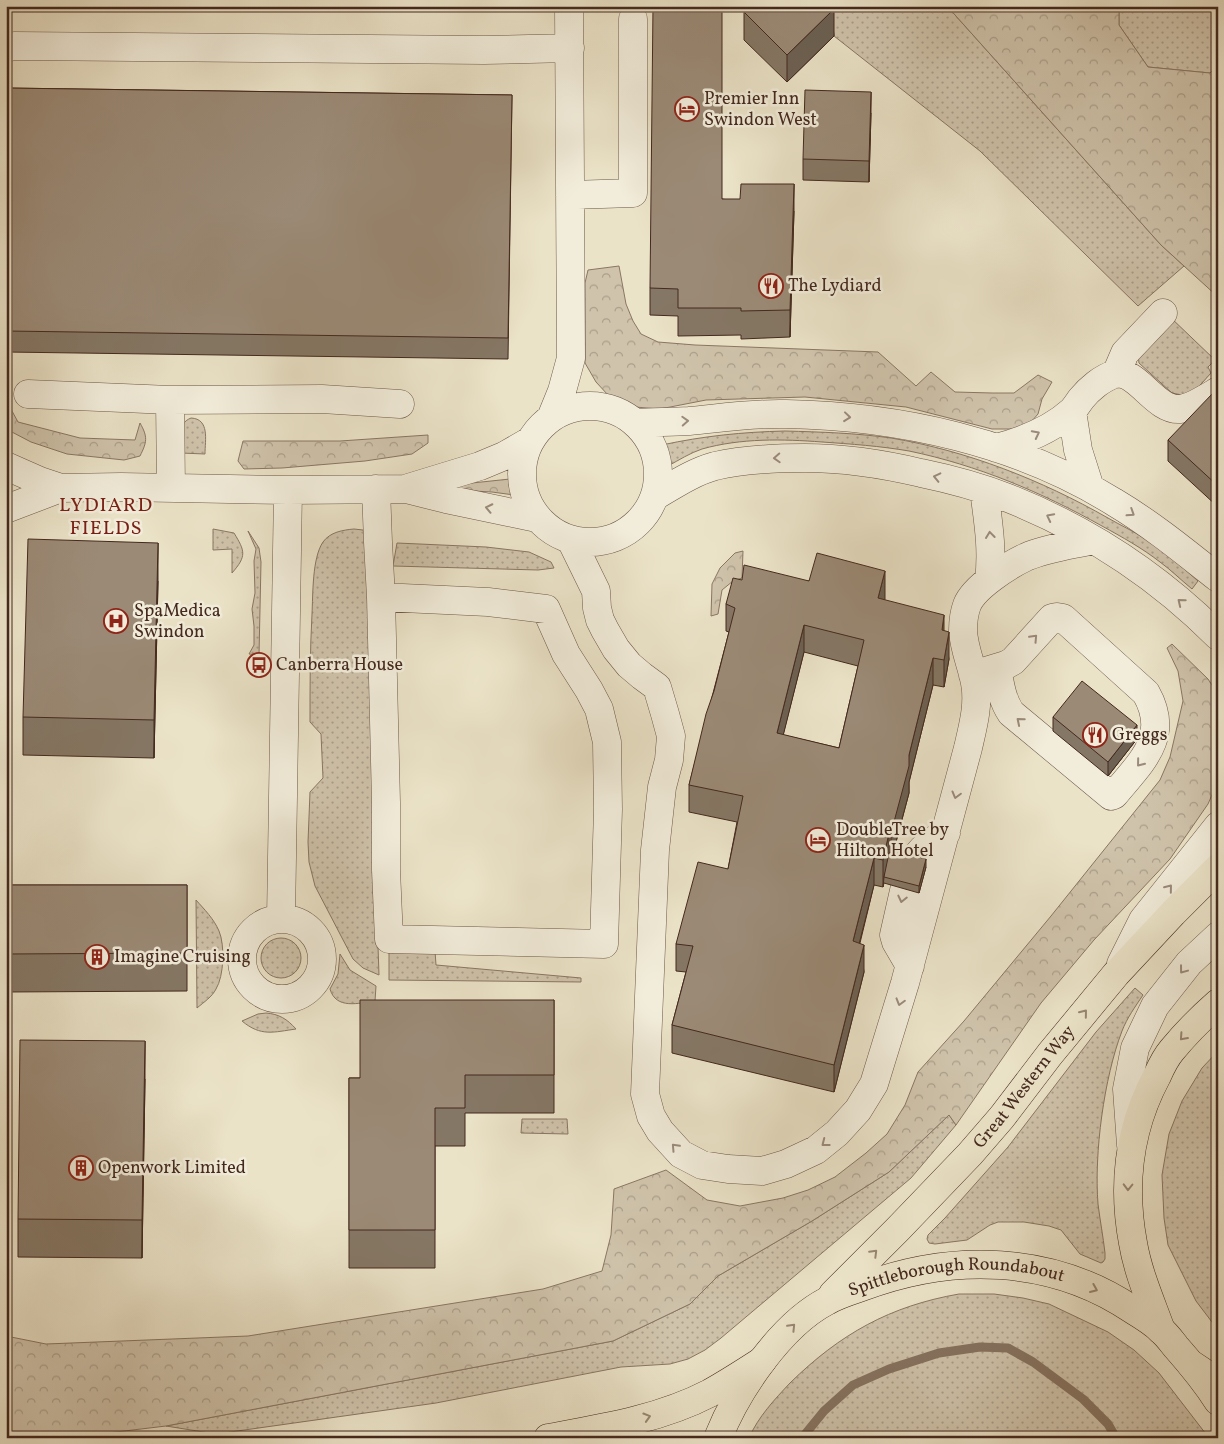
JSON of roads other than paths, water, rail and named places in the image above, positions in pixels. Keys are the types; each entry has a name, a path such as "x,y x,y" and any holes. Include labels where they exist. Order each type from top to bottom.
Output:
{"main road":[{"name":"Great Western Way","path":"827,1300 970,1154 1002,1117 1116,974 1173,912 1218,868"},
{"path":"1161,1330 1133,1243 1128,1193 1131,1148 1143,1104 1166,1058 1171,1050 1218,1003"},
{"name":"Spittleborough Roundabout","path":"718,1438 736,1402 762,1361 797,1322 827,1300 870,1284 911,1272 959,1265 1006,1265 1046,1272 1097,1290 1123,1303 1161,1330 1191,1364 1218,1401"},
{"path":"548,1438 634,1421 668,1410 709,1393 762,1361"},
{"path":"1191,1364 1218,1382"}],"street":[{"path":"551,418 562,392 571,358 569,6"},
{"path":"570,195 633,193 633,19"},
{"path":"6,48 24,46 484,50 570,48"},
{"path":"1116,374 1125,353 1162,312"},
{"path":"571,358 583,384 599,407"},
{"path":"996,448 1027,438 1046,428 1072,411 1090,389 1116,374 1123,374 1130,378 1160,403 1171,409 1182,409 1218,392"},
{"path":"28,394 170,400 322,399 400,404"},
{"path":"170,400 171,488"},
{"path":"579,407 609,408 623,414 636,423 647,436 655,452 658,486 652,504 641,520 627,532 610,540 591,542 571,540 552,531 537,518 527,500 522,480 523,460 530,441 539,428 551,418 564,411 579,407"},
{"path":"1072,411 1078,450 1090,488"},
{"path":"636,423 785,414 841,416 896,423 939,432 996,448 1050,468 1090,488 1153,527 1218,578"},
{"path":"406,489 480,466 504,456 530,441"},
{"path":"655,496 697,472 714,466 747,460 833,458 889,466 946,478 1008,498 1049,517 1114,552 1189,608 1218,636"},
{"path":"6,466 61,488 406,489 537,518"},
{"path":"6,509 61,488"},
{"path":"376,489 381,597 389,939 604,944 608,742 599,709 566,654 546,609 488,602 381,597"},
{"path":"281,919 288,490"},
{"path":"984,490 991,544 992,562 989,580"},
{"path":"571,540 596,591 600,620 605,630 616,649 629,665 656,687 666,714 671,736 669,760 662,788 655,850 645,1094 651,1116 660,1131 682,1154 702,1165 728,1170 762,1171 786,1164 816,1150 837,1133 858,1110 874,1084 890,1037 910,966 894,935 908,874 920,851 946,833 985,671"},
{"path":"596,591 610,540"},
{"path":"985,671 1013,661 1052,618 1057,617 1063,618 1146,693 1155,714 1153,742 1147,755 1114,795 1111,796 1012,713 1006,705 1003,696 985,671 965,642 963,620 968,603 982,586 1003,570 1026,557 1050,549 1093,540"},
{"path":"1116,974 1144,920 1218,826"},
{"path":"1131,1148 1127,1089 1135,1048 1155,1006 1189,962 1218,936"}],"waterway":[{"path":"802,1438 824,1411 853,1385 889,1369 939,1353 980,1347 1008,1348 1033,1362 1083,1399 1108,1424 1116,1438"}],"place":[{"name":"Premier Inn Swindon West","path":"687,109"},
{"name":"The Lydiard","path":"771,286"},
{"name":"SpaMedica Swindon","path":"116,621"},
{"name":"Canberra House","path":"259,665"},
{"name":"Greggs","path":"1095,735"},
{"name":"DoubleTree by Hilton Hotel","path":"818,840"},
{"name":"Imagine Cruising","path":"97,957"},
{"name":"Openwork Limited","path":"81,1168"}],"district":[{"name":"LYDIARD FIELDS","path":"106,518"}]}
